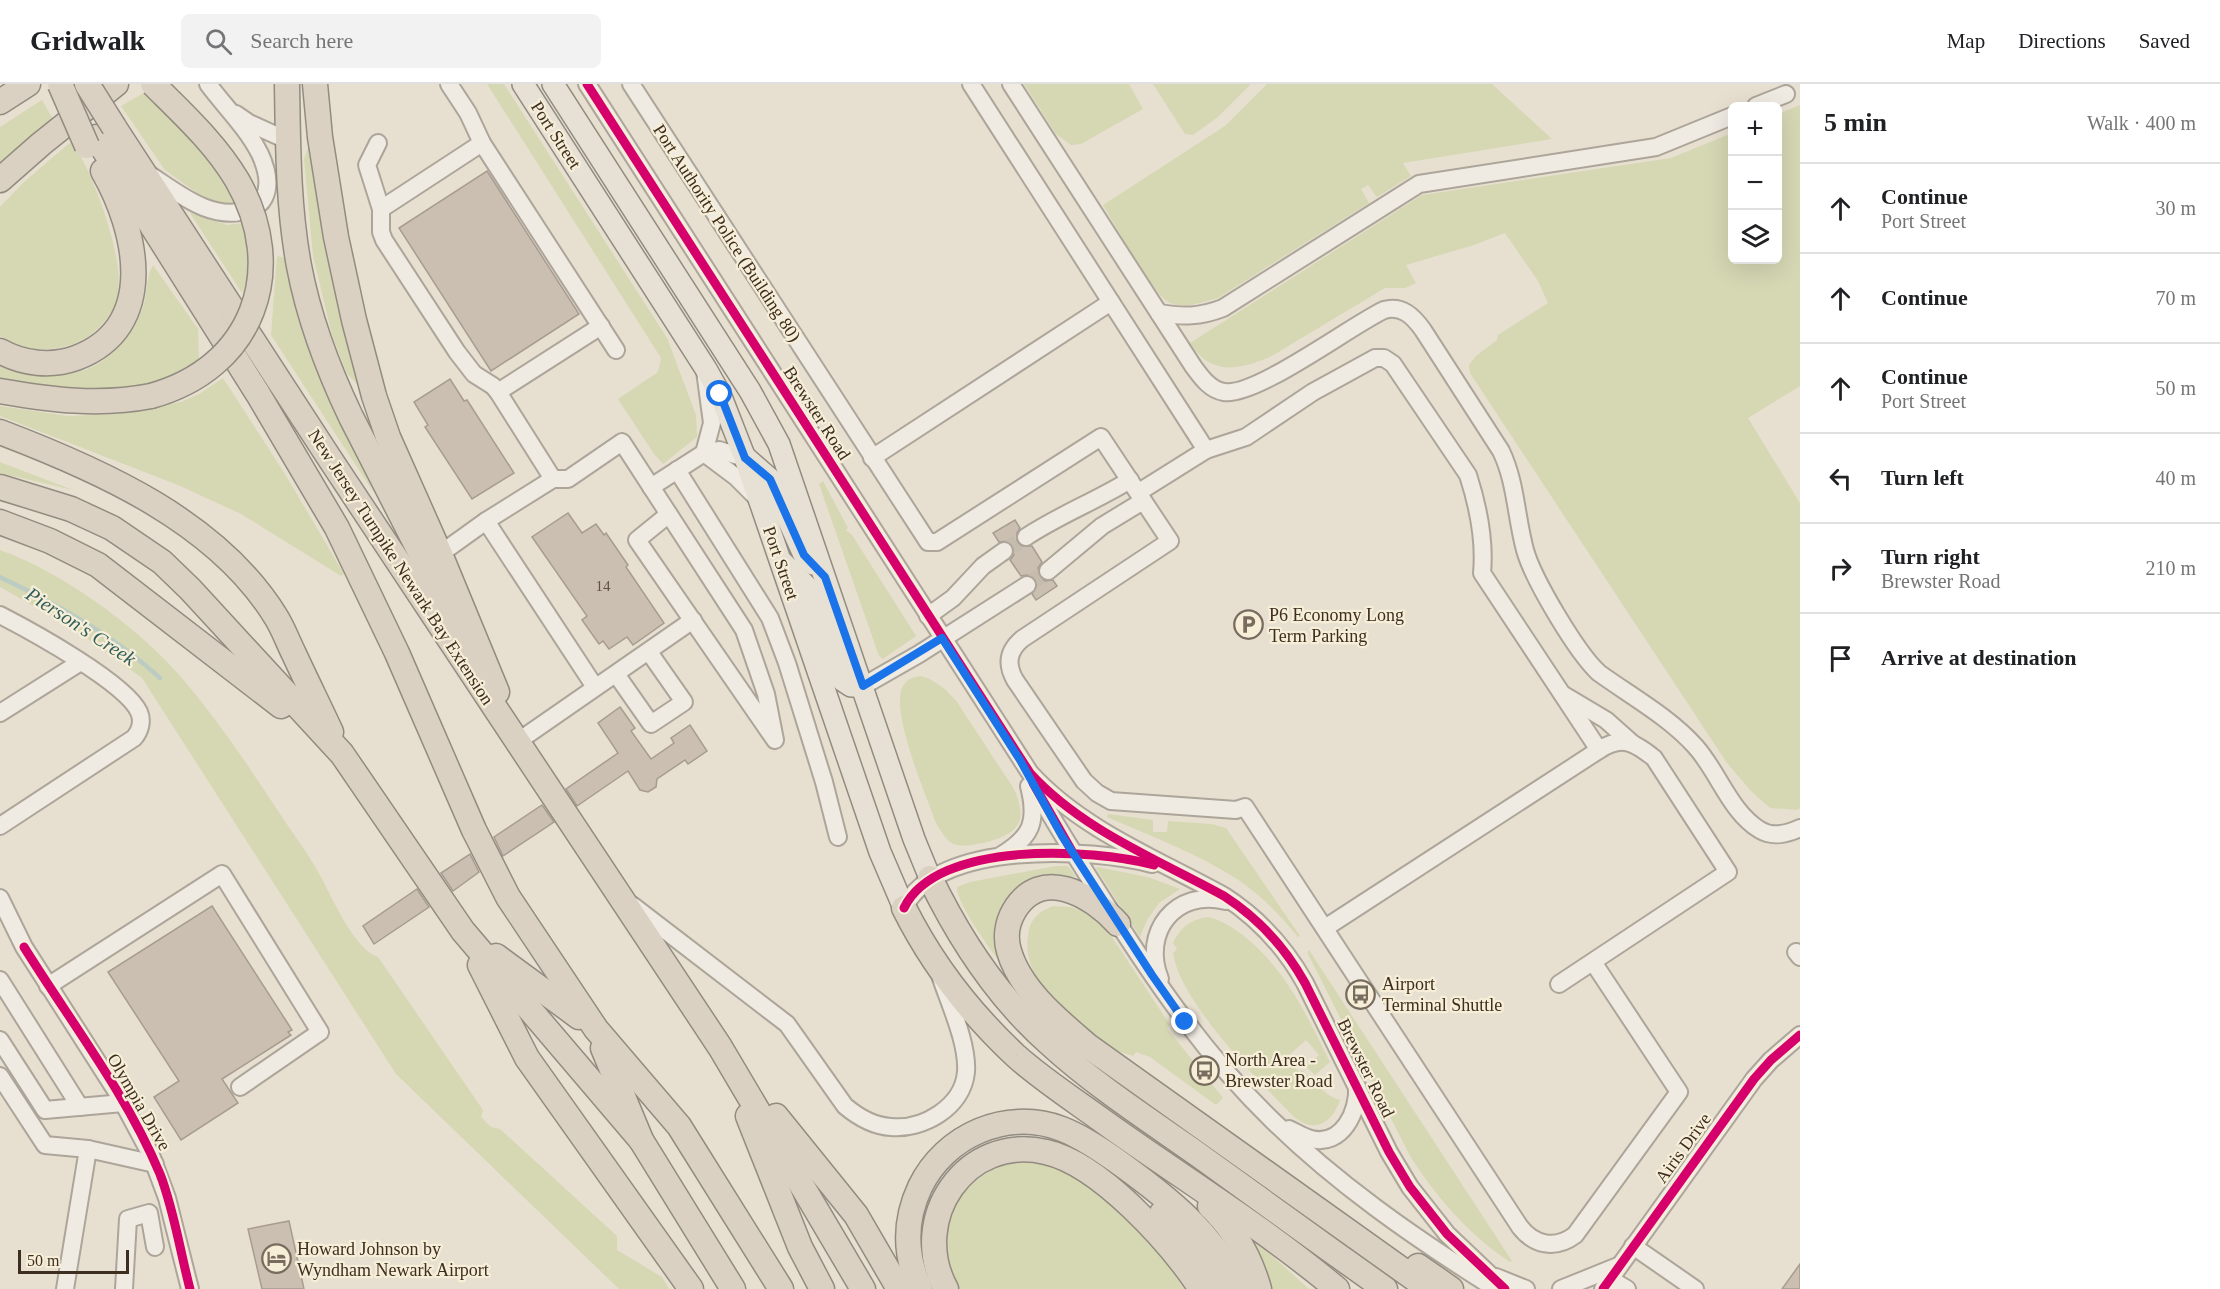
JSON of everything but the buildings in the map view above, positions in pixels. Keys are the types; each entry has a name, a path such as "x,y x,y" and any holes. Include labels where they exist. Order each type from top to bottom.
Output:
{"highway":[{"path":"0,102 27,84"},
{"name":"New Jersey Turnpike Newark Bay Extension","path":"61,84 99,137 338,528 397,653 486,856 530,932 596,1029"},
{"name":"New Jersey Turnpike Newark Bay Extension","path":"87,84 99,137 144,172 324,450 720,1047"},
{"path":"1,178 116,84"},
{"path":"0,391 77,402 112,401 151,396 181,386 220,361 234,346 246,326 252,312 261,274 261,252 245,196 237,180 202,133 153,84"},
{"path":"287,84 292,214 299,264 308,304 325,358 356,428 517,742"},
{"path":"315,84 331,209 360,346 384,426 440,554 517,742"},
{"path":"0,351 12,357 34,362 57,362 74,358 91,351 106,339 125,313 131,295 133,277 129,232 99,137"},
{"path":"0,432 64,458 124,487 178,518 214,546 248,581 276,617 342,754 463,931 641,1140 733,1289"},
{"path":"0,487 45,500 91,518 129,539 162,562 197,596 342,754"},
{"path":"0,522 33,533 98,565 342,754"},
{"path":"930,879 967,946 1004,996 1034,1029 1090,1077 1385,1289"},
{"path":"1118,924 1104,909 1082,894 1062,888 1043,888 1026,897 1015,909 1007,933 1009,951 1027,985 1074,1034 1104,1058 1429,1289"},
{"path":"904,908 935,963 974,1012 1018,1057 1051,1084 1139,1147 1250,1221 1337,1289"},
{"path":"463,931 596,1029 679,1126 781,1289"},
{"path":"463,931 526,1058 691,1289"},
{"path":"596,1029 641,1140"},
{"path":"720,1047 800,1247 822,1289"},
{"path":"720,1047 863,1289"},
{"path":"720,1047 856,1215 899,1289"},
{"path":"920,1289 910,1260 908,1237 910,1216 926,1176 946,1150 975,1132 1007,1123 1051,1125 1084,1139 1147,1183 1197,1227 1225,1262 1239,1289"},
{"path":"1203,1129 1345,1217 1451,1289"},
{"path":"1084,1139 1124,1174 1170,1222 1202,1261 1218,1289"},
{"path":"1139,1147 1199,1196 1225,1222 1247,1255 1259,1289"},
{"path":"946,1289 937,1266 933,1242 936,1219 948,1192 966,1172 984,1159 1003,1151 1025,1149 1066,1158 1095,1176 1155,1232 1201,1289"},
{"path":"1246,1189 1365,1289"},
{"path":"1293,1253 1330,1289"}],"main road":[{"name":"Port Street","path":"523,84 705,366 720,394 760,500 880,852 904,908"},
{"name":"Port Street","path":"553,84 760,408 786,463 914,839 930,879"},
{"path":"745,458 770,479 804,555 825,577"},
{"path":"780,559 811,591 842,680 851,686 863,686"}],"street":[{"path":"144,172 210,210 235,214 255,207 265,197 268,181 260,153 208,84"},
{"path":"449,84 468,113 482,142 616,350"},
{"name":"Brewster Road","path":"587,84 1020,760 1073,853 1118,924 1169,999 1229,1074 1270,1118 1340,1180 1433,1248 1505,1289"},
{"name":"Port Authority Police (Building 80)","path":"631,84 925,540 931,544 937,542 1101,437 1137,491"},
{"path":"971,84 1206,450"},
{"path":"1011,84 1198,374 1209,386 1228,392 1256,385 1384,310 1396,308 1408,313 1423,330 1501,451 1510,473 1529,561 1588,662 1599,673 1690,740 1741,812 1759,830 1777,835 1800,828"},
{"path":"1766,102 1786,94"},
{"path":"230,111 249,123 289,141"},
{"path":"1159,313 1197,317 1223,308 1419,184 1656,147 1728,118"},
{"path":"381,209 482,142"},
{"path":"378,143 368,165 381,209 381,232 384,240 457,352 474,374 498,392 553,479"},
{"path":"872,458 1111,302"},
{"path":"498,392 601,326"},
{"path":"1048,571 1102,526 1137,491 1206,450 1246,437 1313,392 1375,358 1384,358 1393,364 1468,475 1484,553 1482,573 1599,750"},
{"path":"704,453 711,423 705,366"},
{"path":"440,554 486,521 553,479 568,479 622,442 669,514 744,630 766,694 775,740 637,540 669,514"},
{"path":"651,487 704,453 719,450 745,458"},
{"path":"704,453 736,477 760,500"},
{"path":"676,470 770,618 791,674 838,837"},
{"path":"1026,537 1055,519 1101,498 1137,491"},
{"path":"1137,491 1170,541 1022,639 1011,652 1010,671 1084,782 1097,794 1111,801 1125,804 1236,810 1245,807 1520,1227 1535,1242 1547,1244 1568,1240 1575,1235 1679,1092 1593,962"},
{"path":"486,521 595,687"},
{"path":"928,615 953,598 983,566 1004,551"},
{"path":"863,686 1026,585"},
{"path":"0,615 38,635 126,694 139,711 141,720 140,729 134,738 0,826"},
{"path":"517,742 693,620"},
{"path":"616,674 651,724 684,702 649,652"},
{"path":"0,713 79,663"},
{"path":"1559,984 1728,872 1654,758 1634,745 1606,720 1562,694"},
{"path":"1325,928 1608,744 1624,741 1634,745"},
{"path":"997,858 1025,837 1033,822 1032,800 1020,760"},
{"name":"Brewster Road","path":"1020,760 1041,785 1069,810 1234,903 1265,929 1291,960 1305,983 1389,1152 1410,1187 1447,1234 1493,1282"},
{"name":"Brewster Road","path":"904,908 914,892 930,879 960,867 997,858 1073,853 1112,855 1134,859 1187,877"},
{"path":"48,986 222,874 321,1032 240,1087"},
{"path":"620,896 787,1024 845,1106 855,1115 881,1126 906,1126 933,1118 947,1109 955,1100 965,1078 966,1069 961,1039 935,963"},
{"name":"Olympia Drive","path":"0,898 24,946 123,1103 155,1164 167,1198 189,1289"},
{"path":"1169,999 1156,966 1154,949 1161,925 1173,912 1191,903 1210,899 1234,903"},
{"path":"0,927 24,946"},
{"path":"0,980 80,1107"},
{"name":"Airis Drive","path":"1611,1278 1749,1084 1800,1035"},
{"path":"0,1040 45,1110 123,1103"},
{"path":"1785,1048 1800,1057"},
{"path":"0,1076 45,1145 88,1149 155,1164"},
{"path":"1270,1118 1311,1139 1326,1140 1340,1132 1350,1120 1356,1102 1356,1084"},
{"path":"65,1289 88,1149"},
{"path":"124,1289 128,1219 149,1213 155,1247"},
{"path":"1634,1246 1695,1289"},
{"path":"1561,1289 1611,1278 1627,1289"},
{"path":"1493,1282 1526,1289"}],"green space":[{"path":"487,84 504,84 667,338 696,415 697,437 663,464 618,399 658,372 661,358"},
{"path":"1024,84 1129,84 1143,109 1081,144 1071,145 1056,134"},
{"path":"1153,84 1251,84 1218,117 1193,135 1185,134"},
{"path":"1267,84 1492,84 1552,139 1403,163 1411,176 1377,197 1368,185 1361,189 1369,203 1218,298 1186,305 1168,302 1144,272 1103,205 1225,126"},
{"path":"147,91 206,152 234,203 211,203 165,170 121,106"},
{"path":"42,100 53,119 0,163 0,127"},
{"path":"1800,105 1800,386 1748,418 1800,503 1800,808 1798,810 1770,808 1751,791 1727,763 1470,373 1469,365 1476,356 1497,340 1498,335 1548,303 1538,281 1505,233 1474,245 1406,265 1416,283 1405,288 1385,288 1270,357 1247,365 1226,367 1207,361 1190,343 1422,195 1671,158 1728,135 1728,264 1782,264 1782,112"},
{"path":"313,134 363,390 347,374 332,335 313,256 304,159"},
{"path":"72,141 90,175 107,220 118,266 119,286 116,302 109,316 91,334 77,342 60,347 34,349 0,336 0,207 25,181"},
{"path":"190,213 227,225 244,223 249,274 242,293"},
{"path":"277,256 286,258 310,353 334,411 374,493 271,335"},
{"path":"153,265 198,329 199,359 177,373 153,382 128,387 77,389 0,380 0,361 64,373 89,368 112,354 122,344 137,321 144,304"},
{"path":"223,378 285,474 344,574 341,576 241,514 178,485 0,416 0,406 68,416 117,414 181,402 199,394"},
{"path":"0,462 73,490 0,473"},
{"path":"823,481 848,528 846,530 852,535 916,636 883,659 879,656 819,484"},
{"path":"0,550 76,588 126,625 169,664 213,716 249,768 313,863 353,934 369,952 378,957 483,1110 481,1117 491,1127 500,1129 617,1236 617,1250 662,1277 669,1289 619,1289 396,1074 142,678 74,629 0,587"},
{"path":"921,676 945,689 957,702 1014,789 1020,817 1014,830 987,842 962,846 951,843 936,823 911,755 901,716 902,688 910,679"},
{"path":"1108,814 1153,820 1153,832 1167,832 1168,821 1211,824 1226,828 1300,936 1298,937 1277,913 1237,879 1190,853 1107,817"},
{"path":"1056,866 1068,866 1076,877 1051,877 1028,883 1003,966 968,915 957,887 970,882"},
{"path":"1097,867 1148,877 1180,889 1159,903 1147,920 1140,937"},
{"path":"1053,906 1071,907 1087,913 1104,925 1170,1025 1167,1028 1169,1031 1223,1098 1216,1105 1150,1057 1136,1052 1133,1056 1107,1046 1055,1001 1031,967 1027,940 1033,920"},
{"path":"1207,917 1231,927 1259,949 1284,979 1304,1010 1330,1062 1315,1075 1306,1067 1319,1055 1306,1040 1286,1058 1299,1072 1302,1070 1325,1092 1340,1100 1332,1115 1321,1124 1308,1124 1293,1116 1241,1062 1190,994 1179,973 1173,953 1177,949 1173,943 1187,925"},
{"path":"1309,950 1512,1261 1510,1262 1480,1240 1454,1214 1410,1156 1307,952"},
{"path":"1009,1159 1053,1162 1098,1189 1157,1249 1184,1289 958,1289 944,1256 948,1214 967,1186"},
{"path":"1252,1238 1309,1289 1268,1289"}],"waterway":[{"name":"Pierson's Creek","path":"0,577 84,622 124,649 160,678"}],"tunnel":[{"path":"1004,551 1026,537"},
{"path":"1027,585 1048,571"}],"cycle path":[{"path":"587,84 1030,773 1073,811 1121,842 1224,896 1270,934 1289,957 1305,983 1389,1152 1410,1187 1447,1234 1505,1289"},
{"path":"1033,783 1073,853"},
{"path":"904,908 922,886 948,870 981,860 1056,853 1127,859 1154,865"},
{"path":"24,947 114,1086 146,1144 160,1174 169,1202 190,1289"},
{"path":"1603,1289 1754,1079 1771,1060 1800,1035"}],"place":[{"name":"P6 Economy Long Term Parking","path":"1248,625"},
{"name":"Airport Terminal Shuttle","path":"1361,994"},
{"name":"North Area - Brewster Road","path":"1204,1070"},
{"name":"Howard Johnson by Wyndham Newark Airport","path":"276,1259"}],"route":[{"path":"720,394 745,458 770,479 804,555 825,577 863,686 942,638 1020,760 1062,836 1185,1022"}]}
